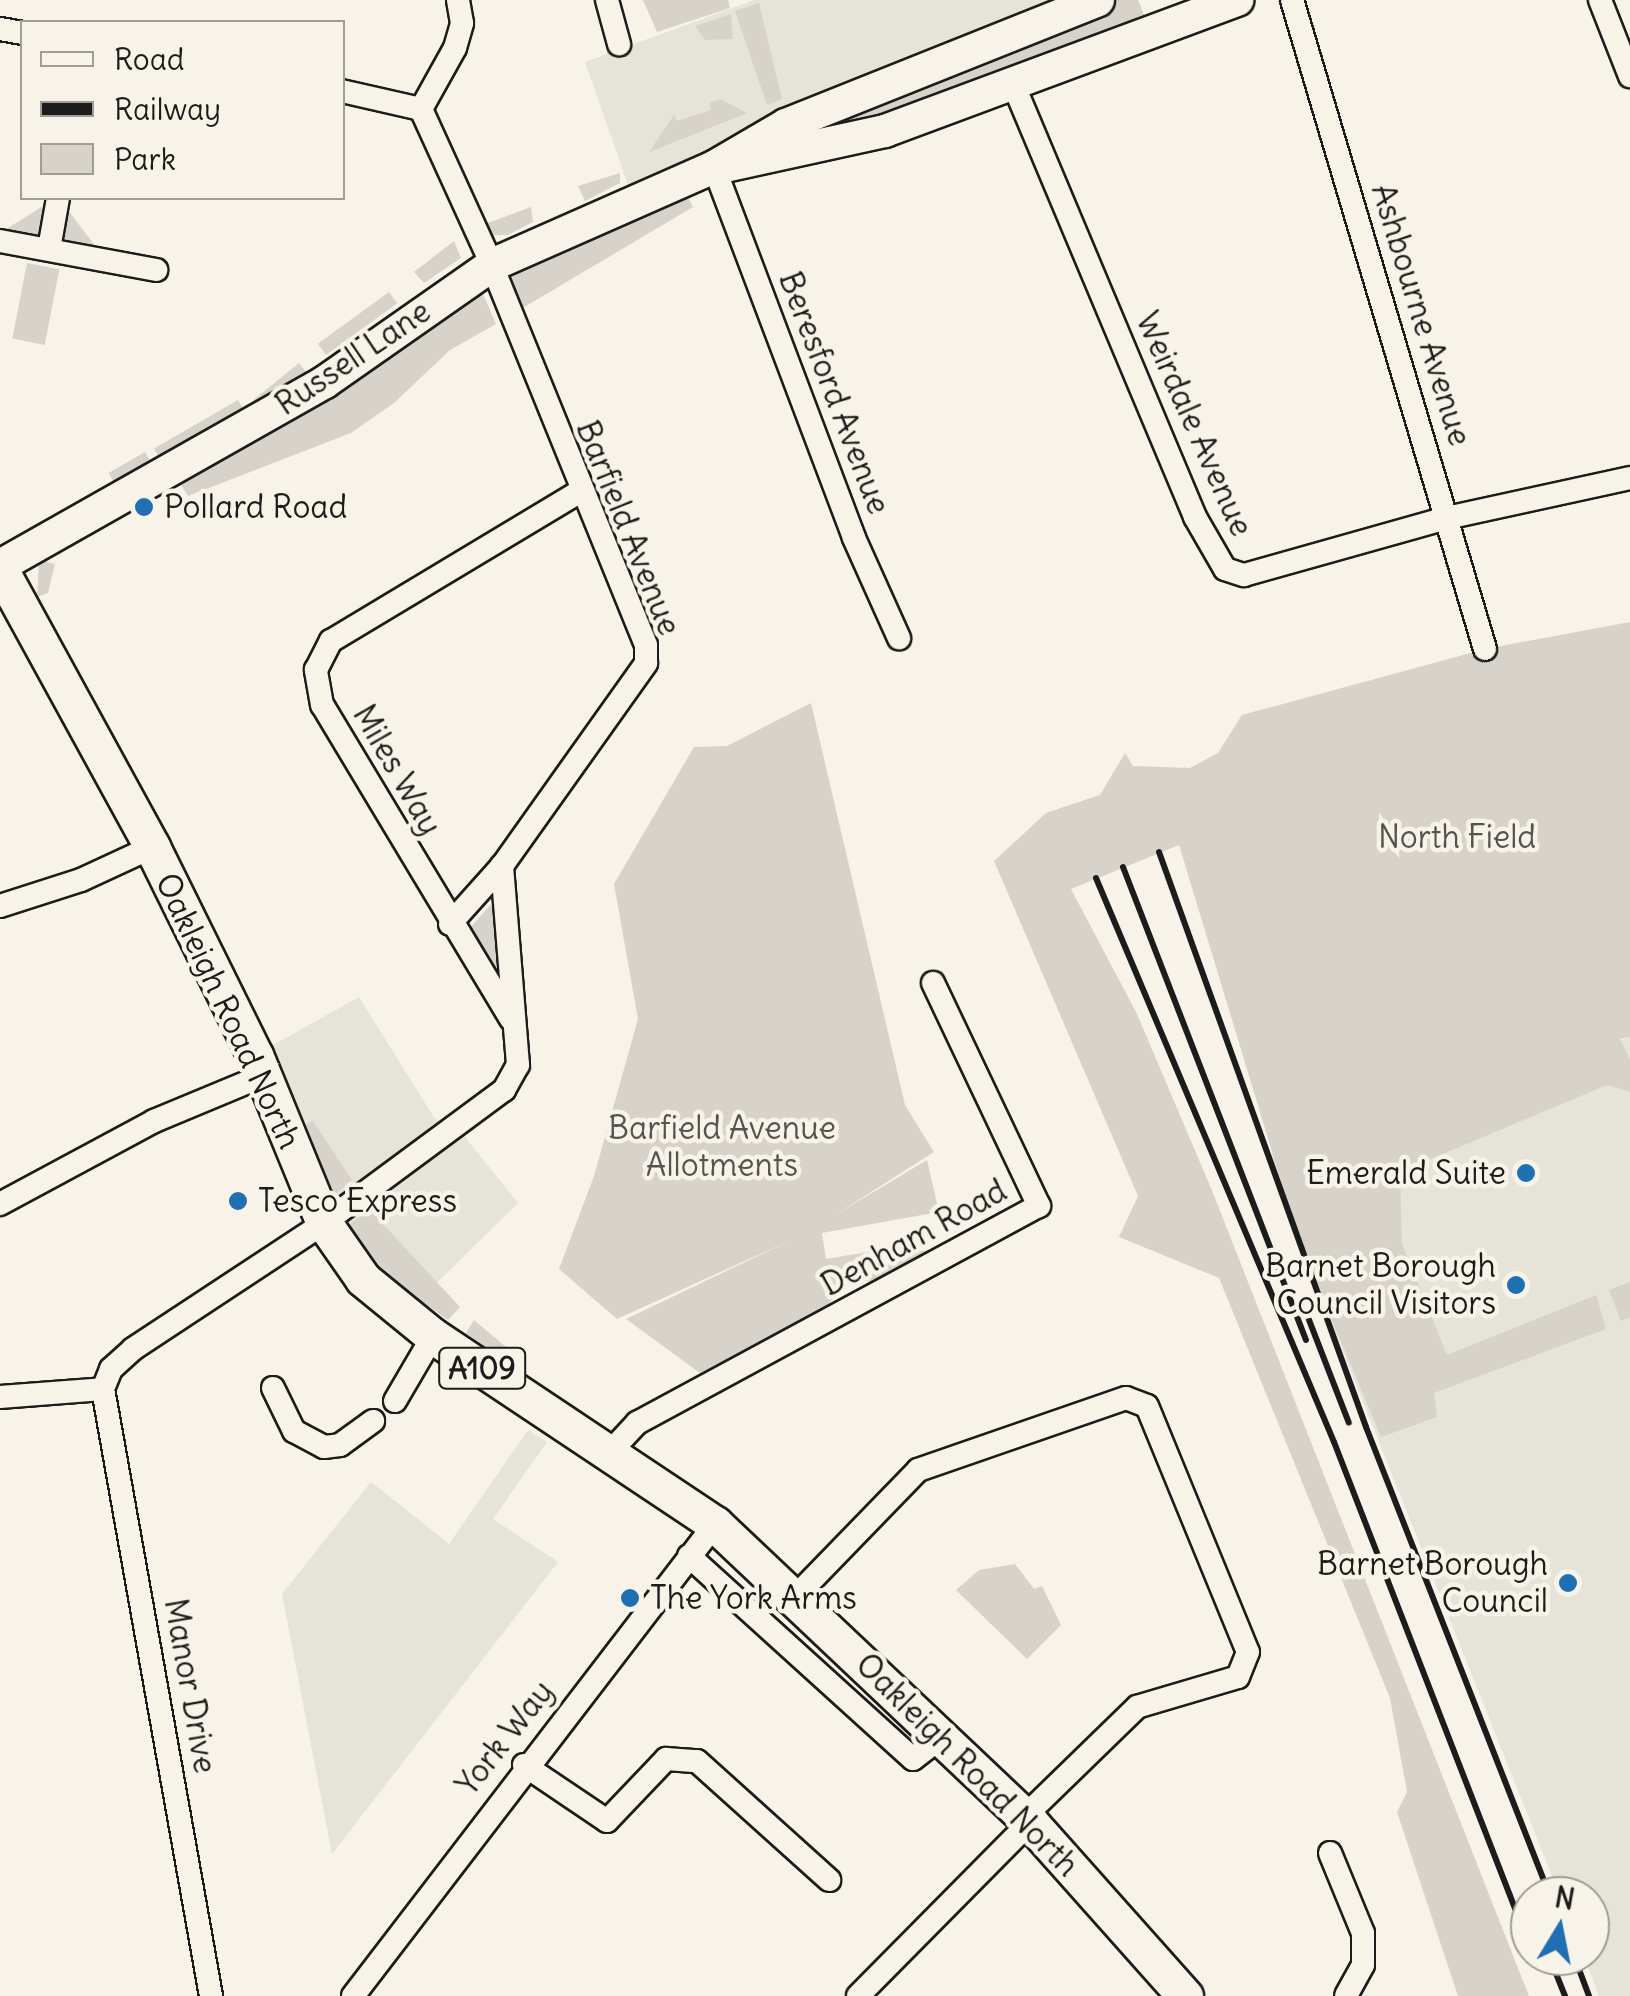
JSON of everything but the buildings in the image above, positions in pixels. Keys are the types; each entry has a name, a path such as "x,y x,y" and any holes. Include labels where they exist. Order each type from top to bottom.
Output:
{"main road":[{"name":"Russell Lane","path":"0,567 325,382 492,266 714,167 786,125 1062,6 1098,0"},
{"name":"Russell Lane","path":"714,167 885,131 1014,86 1168,12 1237,0"},
{"name":"Oakleigh Road North","path":"0,567 152,847 262,1076 324,1223 363,1279 434,1336 715,1524 796,1595 1027,1819 1181,1995"}],"street":[{"path":"345,91 421,109 455,48 462,23 458,0"},
{"path":"607,0 620,44"},
{"name":"Ashbourne Avenue","path":"1292,0 1485,650"},
{"path":"1600,0 1630,76"},
{"name":"Weirdale Avenue","path":"1014,86 1195,517 1226,569 1244,574 1447,518 1630,478"},
{"name":"Barfield Avenue","path":"421,109 492,266 579,492 646,645 646,663 502,866"},
{"name":"Beresford Avenue","path":"714,167 854,538 900,638"},
{"path":"49,249 58,200"},
{"path":"0,240 156,270"},
{"name":"Miles Way","path":"511,1019 450,924 322,705 316,670 332,641 579,492"},
{"path":"0,906 81,880 152,847"},
{"path":"450,924 502,866"},
{"path":"0,1397 103,1389 111,1370 133,1349 324,1223 504,1090 518,1065 511,1019 515,982 502,866"},
{"name":"Denham Road","path":"610,1452 637,1423 1039,1206 933,983"},
{"path":"0,1204 154,1121 262,1076"},
{"path":"395,1401 434,1336"},
{"path":"274,1388 294,1431 324,1447 340,1445 373,1421"},
{"name":"Manor Drive","path":"103,1389 210,1996"},
{"path":"796,1595 918,1470 1126,1398 1147,1406 1248,1652 1238,1677 1136,1707 858,1996"},
{"name":"York Way","path":"353,1996 524,1765 715,1524"},
{"path":"689,1556 810,1660 913,1759 942,1736"},
{"path":"810,1660 834,1632"},
{"path":"524,1765 606,1821 666,1759 697,1761 829,1880"},
{"path":"1330,1853 1363,1932 1363,1965 1346,1996"}],"shaded area":[{"path":"754,0 1084,0 632,196 585,62"},
{"path":"359,997 435,1119 456,1126 518,1203 406,1313 363,1279 255,1055"},
{"path":"1630,1037 1630,1996 1599,1996 1592,1976 1610,1976 1610,1876 1552,1876 1300,1244 1271,1154"},
{"path":"528,1430 547,1442 493,1519 558,1562 332,1854 282,1594 371,1482 449,1544"}],"green space":[{"path":"643,0 728,0 730,8 657,32"},
{"path":"1112,0 1138,0 1145,17 863,125 805,140 801,124"},
{"path":"759,3 782,99 767,105 735,11"},
{"path":"731,14 733,39 705,40 695,26"},
{"path":"720,99 747,113 649,152 674,115 677,121 711,110 709,103"},
{"path":"620,173 620,183 585,201 578,186"},
{"path":"687,196 693,207 521,309 507,270"},
{"path":"48,203 37,238 0,238 8,228"},
{"path":"64,205 96,247 149,257 141,264 63,244"},
{"path":"531,207 533,222 508,235 489,235 485,224"},
{"path":"454,241 461,258 424,283 414,272"},
{"path":"27,263 59,269 45,345 12,339"},
{"path":"479,285 496,324 450,350 394,403 351,433 188,496 179,482 271,432"},
{"path":"389,292 397,303 326,355 318,344"},
{"path":"299,363 307,373 261,410 253,400"},
{"path":"238,400 245,412 161,461 154,448"},
{"path":"145,452 152,464 116,485 109,473"},
{"path":"39,560 55,564 48,593 37,597"},
{"name":"North Field","path":"1630,622 1630,1037 1620,1039 1630,1060 1630,1092 1607,1085 1400,1172 1402,1244 1447,1355 1596,1295 1606,1329 1434,1393 1437,1417 1381,1437 1300,1244 1179,845 1071,889 1137,1014 1211,1188 1510,1948 1510,1976 1521,1976 1529,1996 1458,1996 1397,1812 1407,1792 1390,1698 1219,1278 1119,1237 1138,1196 994,861 1046,813 1100,795 1125,753 1133,766 1190,768 1218,753 1242,715 1485,649"},
{"name":"Barfield Avenue Allotments","path":"811,703 905,1105 934,1152 835,1215 927,1160 939,1212 822,1233 826,1259 909,1245 910,1252 936,1250 878,1283 847,1278 825,1309 700,1373 626,1319 791,1240 617,1319 559,1269 594,1176 638,1019 614,884 694,747 727,746"},
{"path":"492,903 498,936 501,983 469,929"},
{"path":"313,1121 352,1180 333,1196 301,1127"},
{"path":"369,1209 460,1307 448,1320 379,1270 352,1238 349,1225"},
{"path":"1630,1282 1630,1317 1621,1321 1609,1290"},
{"path":"474,1320 506,1347 497,1355 466,1333"},
{"path":"1015,1564 1034,1589 1042,1586 1061,1625 1027,1659 956,1590 979,1570"}],"railway":[{"path":"1159,852 1366,1427 1542,1876"},
{"path":"1123,867 1306,1340"},
{"path":"1096,878 1334,1442 1510,1895"},
{"path":"1309,1320 1349,1423"},
{"path":"1557,1976 1565,1996"},
{"path":"1582,1976 1589,1996"}],"place":[{"name":"Pollard Road","path":"144,507"},
{"name":"Emerald Suite","path":"1526,1173"},
{"name":"Tesco Express","path":"238,1201"},
{"name":"Barnet Borough Council Visitors","path":"1516,1285"},
{"name":"Barnet Borough Council","path":"1568,1583"},
{"name":"The York Arms","path":"630,1598"}]}
